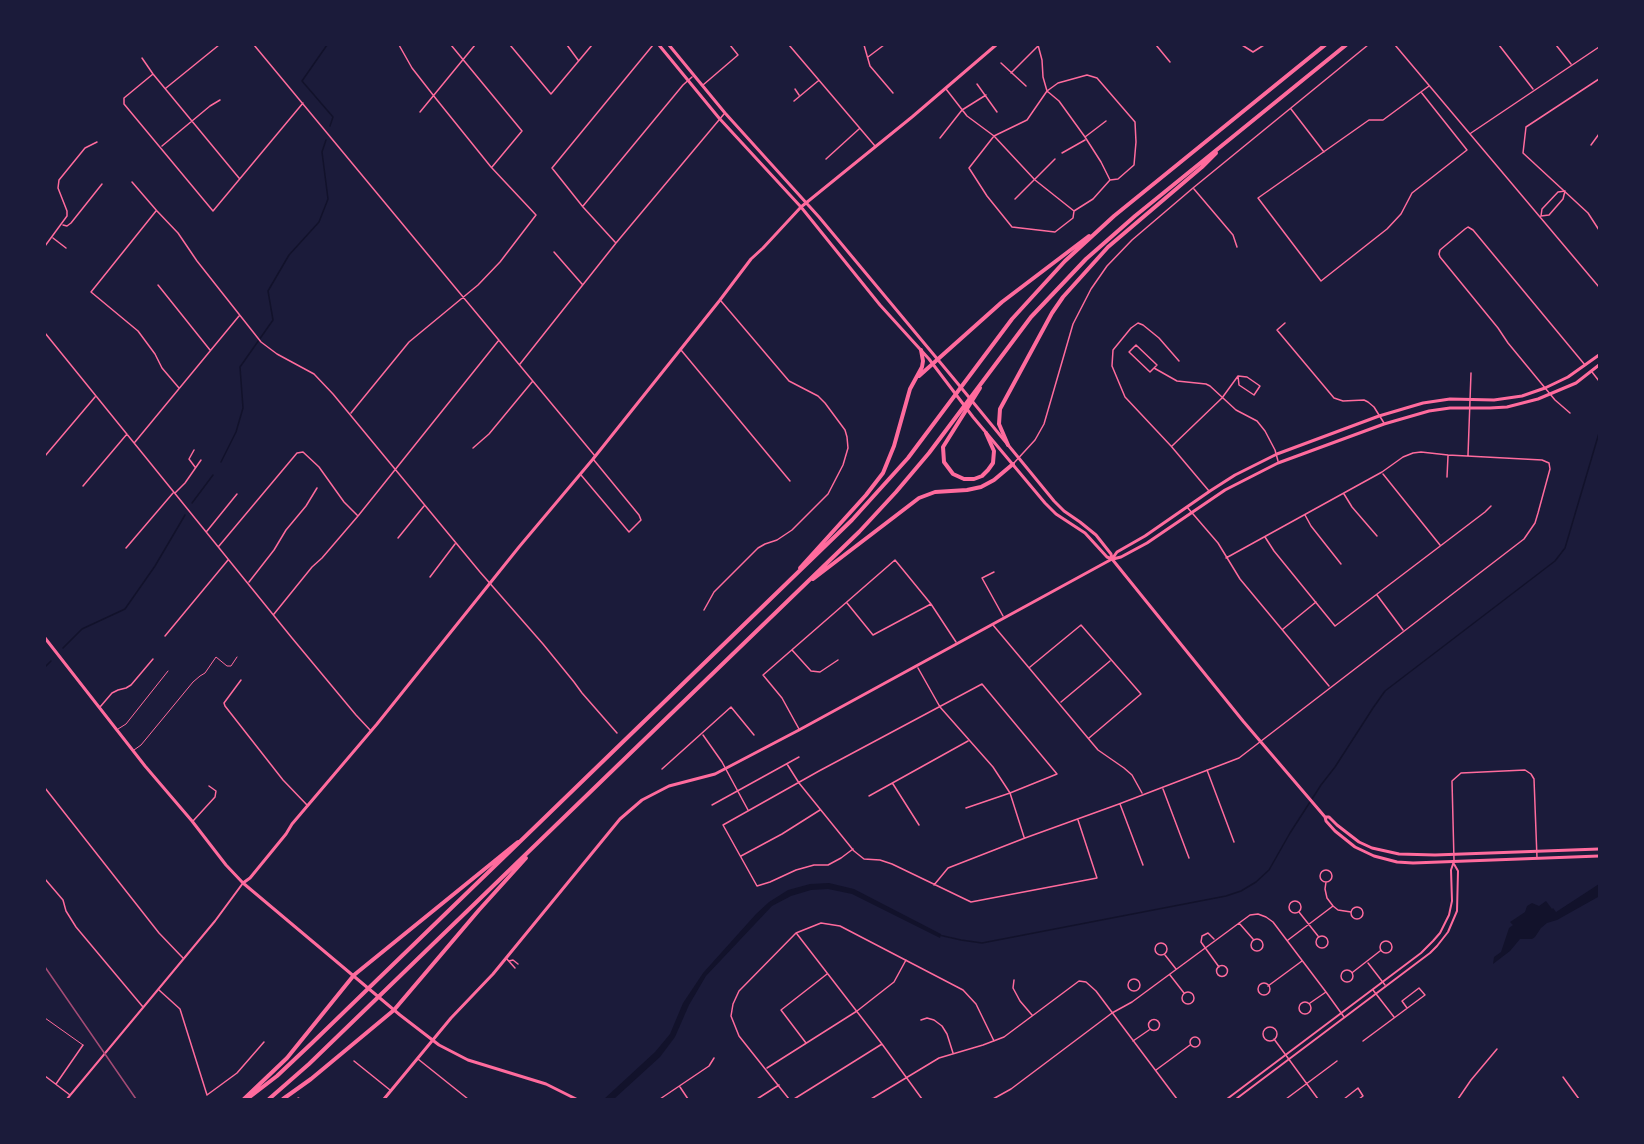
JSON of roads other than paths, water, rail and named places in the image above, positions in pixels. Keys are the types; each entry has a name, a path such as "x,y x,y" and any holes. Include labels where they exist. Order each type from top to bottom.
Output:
{"highway":[{"path":"906,404 917,380 932,363 1011,295 1104,225 1325,45"},
{"path":"269,1099 369,1007 859,532 929,453 1040,307 1086,259 1346,45"},
{"path":"1008,445 999,422 1000,409 1055,309 1108,247 1202,167 1233,136"},
{"path":"246,1099 286,1068 843,530 889,480 924,437 1017,313 1060,265 1104,225"},
{"path":"785,585 879,478 894,446 911,386 922,367 921,350"},
{"path":"986,433 994,452 993,463 988,470 982,476 974,479 964,479 953,474 944,462 943,447 989,373"},
{"path":"802,586 919,498 935,492 981,487 1013,465"},
{"path":"246,1099 288,1058 353,976 531,832"},
{"path":"282,1099 394,1010 538,843"}],"main road":[{"path":"659,45 719,118 801,207 1048,506 1085,533 1107,557 1112,559"},
{"path":"669,45 725,113 806,202 1057,505 1096,535 1111,554 1112,559 1344,840 1374,856 1413,863 1599,856"},
{"path":"243,883 250,878 581,474 751,259 806,202 996,45"},
{"path":"751,152 763,162 770,161"},
{"path":"1112,559 1117,552 1145,536 1235,475 1277,454 1379,416 1432,401 1503,399 1522,396 1568,377 1599,355"},
{"path":"384,1099 451,1018 508,959 616,823 642,800 664,788 725,769 799,730 991,623 1147,543 1225,490 1278,463 1384,424 1429,411 1450,408 1507,407 1551,395 1576,383 1599,365"},
{"path":"45,639 116,730 224,863 243,883 394,1010 450,1052 468,1060 546,1084 576,1099"},
{"path":"1325,817 1329,817 1359,842 1386,852 1415,856 1599,849"}],"street":[{"path":"165,89 219,45"},
{"path":"254,45 533,381 641,520 629,532 581,474"},
{"path":"350,414 410,342 464,298 500,262 536,215 491,167 433,96 412,68 399,45"},
{"path":"451,45 522,131 491,167"},
{"path":"420,112 475,45"},
{"path":"510,45 551,94 592,45"},
{"path":"567,45 579,60"},
{"path":"616,243 552,168 653,45"},
{"path":"702,86 738,55 730,45"},
{"path":"789,45 875,147"},
{"path":"864,45 870,66 893,93"},
{"path":"867,58 884,45"},
{"path":"1011,73 1038,45"},
{"path":"1038,45 1047,91 1059,101 1101,162 1110,180"},
{"path":"1156,45 1170,62"},
{"path":"1242,45 1253,52 1264,45"},
{"path":"1013,465 1038,436 1046,419 1073,324 1107,266 1127,245 1193,188 1368,45"},
{"path":"1395,45 1599,287"},
{"path":"1498,45 1534,90"},
{"path":"1556,45 1572,65"},
{"path":"1471,134 1599,47"},
{"path":"142,58 239,178"},
{"path":"1001,63 1026,86"},
{"path":"153,74 123,101 213,211 303,103"},
{"path":"583,207 694,75"},
{"path":"1087,75 1097,78 1135,122 1134,165 1118,179 1110,180 1093,199 1074,211 1073,218 1055,232 1012,226 987,196 969,168 994,136 1027,120 1047,91 1058,83 1087,75"},
{"path":"1599,79 1526,127 1523,153 1588,213 1599,230"},
{"path":"794,101 819,80"},
{"path":"977,84 997,112"},
{"path":"1421,92 1467,150 1412,193 1401,214 1387,229 1321,281 1258,198 1369,120 1383,120 1429,86"},
{"path":"795,89 800,96"},
{"path":"945,89 967,116 994,136 1035,180 1074,211"},
{"path":"940,138 962,110 986,95"},
{"path":"160,147 220,100"},
{"path":"1291,108 1324,152"},
{"path":"519,364 725,113"},
{"path":"1062,153 1107,121"},
{"path":"826,159 860,129"},
{"path":"1591,145 1599,134"},
{"path":"45,246 67,216 58,188 59,180 86,148 97,142"},
{"path":"1015,199 1055,159"},
{"path":"132,182 180,235 197,261 261,342 277,354 314,374 350,414 617,733"},
{"path":"62,225 69,226 102,184"},
{"path":"1193,188 1233,235 1237,247"},
{"path":"1541,216 1549,215 1563,199 1564,191"},
{"path":"1541,216 1542,209 1558,192 1564,191"},
{"path":"157,211 91,292 138,331 162,368 179,388"},
{"path":"1570,413 1564,410 1545,388 1440,257 1438,254 1440,250 1468,227 1473,230 1586,366"},
{"path":"52,237 66,248"},
{"path":"554,252 582,285"},
{"path":"158,285 210,351"},
{"path":"704,610 714,592 758,548 792,531 828,494 843,465 848,448 845,430 825,403 818,396 789,381 720,300"},
{"path":"135,443 240,315"},
{"path":"1179,361 1159,338 1138,323 1113,350 1112,366 1125,397 1210,491"},
{"path":"1285,324 1277,330 1334,398 1343,401 1364,400 1368,402 1384,424"},
{"path":"45,333 371,731"},
{"path":"273,614 358,516 499,340"},
{"path":"1136,345 1157,365 1154,368 1150,372 1129,352 1136,345"},
{"path":"680,349 790,481"},
{"path":"1154,368 1177,381 1210,386 1236,410 1257,421 1277,454 1278,463"},
{"path":"1592,371 1599,381"},
{"path":"1468,456 1471,373"},
{"path":"1171,446 1222,398 1238,376"},
{"path":"1238,376 1247,377 1260,386 1254,395 1239,385 1238,376"},
{"path":"473,448 489,434 533,381"},
{"path":"45,456 96,396"},
{"path":"83,486 127,434"},
{"path":"194,450 189,461 196,468"},
{"path":"219,547 297,453 303,452 320,467 344,502 358,516"},
{"path":"934,885 948,868 1239,758 1524,539 1535,523 1550,469 1549,463 1542,460 1413,453 1344,494 1226,558"},
{"path":"1447,477 1448,455"},
{"path":"126,548 201,460"},
{"path":"1382,472 1440,545"},
{"path":"249,583 317,489"},
{"path":"207,532 237,494"},
{"path":"1344,494 1377,536"},
{"path":"398,538 425,505"},
{"path":"1187,506 1214,537 1240,579 1329,687"},
{"path":"1265,536 1274,551 1335,626 1491,506"},
{"path":"1305,515 1341,564"},
{"path":"430,576 456,543"},
{"path":"165,636 229,559"},
{"path":"799,730 782,698 763,675 894,560 931,604 956,643"},
{"path":"994,572 982,578 1003,617"},
{"path":"1376,594 1403,631"},
{"path":"846,602 873,635 931,604"},
{"path":"1282,630 1316,602"},
{"path":"991,623 1088,739 1132,775 1142,794"},
{"path":"1029,668 1081,625 1141,694 1088,739"},
{"path":"792,650 811,671 820,672 838,660"},
{"path":"99,708 112,693 131,686 153,659"},
{"path":"1060,703 1111,661"},
{"path":"917,665 940,707 993,767 1010,793 1025,838"},
{"path":"241,680 224,703 225,706 283,780 307,806"},
{"path":"853,849 828,865 814,865 796,870 757,886 723,825 982,684 1057,774 966,808"},
{"path":"663,769 731,707 754,735"},
{"path":"702,734 748,811"},
{"path":"869,796 969,740"},
{"path":"712,804 799,757"},
{"path":"788,764 799,783 853,849 864,859 880,860 892,864 971,902 1097,878 1077,820"},
{"path":"1207,770 1234,842"},
{"path":"1236,1099 1430,953 1448,932 1457,911 1458,899 1458,871 1453,854 1452,781 1461,773 1525,770 1531,774 1534,779 1537,859"},
{"path":"892,783 919,825"},
{"path":"192,821 215,797 216,791 209,786"},
{"path":"1163,787 1190,858"},
{"path":"45,788 159,933 184,959"},
{"path":"1119,804 1143,865"},
{"path":"740,856 821,810"},
{"path":"1227,1099 1421,953 1440,933 1446,922 1452,901 1451,870 1454,863"},
{"path":"1326,882 1320,877 1321,873 1326,870 1331,872 1332,876 1326,882 1327,898 1338,910 1351,912"},
{"path":"45,879 63,900 66,911 76,927 143,1007"},
{"path":"67,1099 222,913 243,883"},
{"path":"1295,901 1300,903 1302,907 1299,912 1291,912 1289,906 1291,903 1295,901"},
{"path":"1288,940 1333,906"},
{"path":"1354,907 1359,907 1363,914 1362,917 1356,919 1353,918 1351,912 1354,907"},
{"path":"1299,912 1318,937"},
{"path":"993,1099 1011,1089 1112,1013 1141,995 1250,915 1258,914 1273,922 1344,1017"},
{"path":"1239,922 1253,940"},
{"path":"789,1099 739,1036 731,1016 733,1004 739,991 796,933 821,923 840,926 963,990 981,1011 994,1041"},
{"path":"796,933 922,1099"},
{"path":"1215,940 1210,934 1204,934 1200,942 1219,967"},
{"path":"1318,937 1326,938 1328,942 1326,947 1322,948 1317,945 1318,937"},
{"path":"1253,940 1261,940 1262,949 1256,951 1253,949 1251,944 1253,940"},
{"path":"1352,972 1381,951 1384,953 1390,951 1392,947 1388,940 1380,945 1381,951"},
{"path":"1158,944 1164,944 1167,947 1165,954 1159,955 1156,952 1158,944"},
{"path":"1165,954 1176,969"},
{"path":"508,959 518,964"},
{"path":"508,959 515,968"},
{"path":"766,1069 857,1011 894,982 906,960"},
{"path":"1268,986 1302,960"},
{"path":"1367,961 1386,986"},
{"path":"1345,970 1352,972 1354,976 1351,981 1342,979 1342,973 1345,970"},
{"path":"806,1043 781,1010 828,974"},
{"path":"1170,974 1184,993"},
{"path":"1014,980 1013,988 1033,1017"},
{"path":"871,1099 939,1058 994,1041 1014,1031 1078,981 1086,982 1096,991 1177,1099"},
{"path":"1363,1041 1425,995 1419,988 1402,1001 1407,1008"},
{"path":"1373,989 1394,1017"},
{"path":"158,990 180,1009 207,1095 237,1073 264,1042"},
{"path":"1137,990 1141,995"},
{"path":"1310,1004 1326,992"},
{"path":"921,1020 927,1018 934,1020 942,1026 953,1053"},
{"path":"1132,1041 1150,1029"},
{"path":"1275,1029 1277,1033 1274,1039 1266,1040 1263,1036 1265,1030 1275,1029"},
{"path":"1274,1039 1318,1099"},
{"path":"794,1099 882,1044"},
{"path":"56,1084 83,1045"},
{"path":"1155,1071 1190,1045"},
{"path":"1458,1099 1497,1049"},
{"path":"418,1058 468,1099"},
{"path":"660,1099 709,1066 714,1058"},
{"path":"354,1061 391,1090"},
{"path":"1286,1099 1337,1061"},
{"path":"1563,1077 1579,1099"},
{"path":"46,1078 70,1095"},
{"path":"757,1099 779,1085"},
{"path":"680,1086 688,1099"},
{"path":"1344,1099 1358,1088 1363,1096 1359,1099"}],"lane":[{"path":"133,750 141,745 193,682 205,673 216,657 227,666 231,666 237,657"},
{"path":"116,730 126,724 168,671"},
{"path":"45,1018 83,1045"}],"waterway":[{"path":"327,45 302,81 333,117 330,126"},
{"path":"221,462 236,432 243,408 240,367 273,320 268,291 289,255 319,222 328,199 322,152 326,140"},
{"path":"939,935 982,943 1226,896 1241,891 1256,882 1269,870 1321,785 1385,691 1555,561 1565,548 1599,433"},
{"path":"192,503 213,475"},
{"path":"63,648 82,629 125,609 155,566 185,515"},
{"path":"45,667 51,661"}],"railway":[{"path":"45,967 136,1099"}]}
